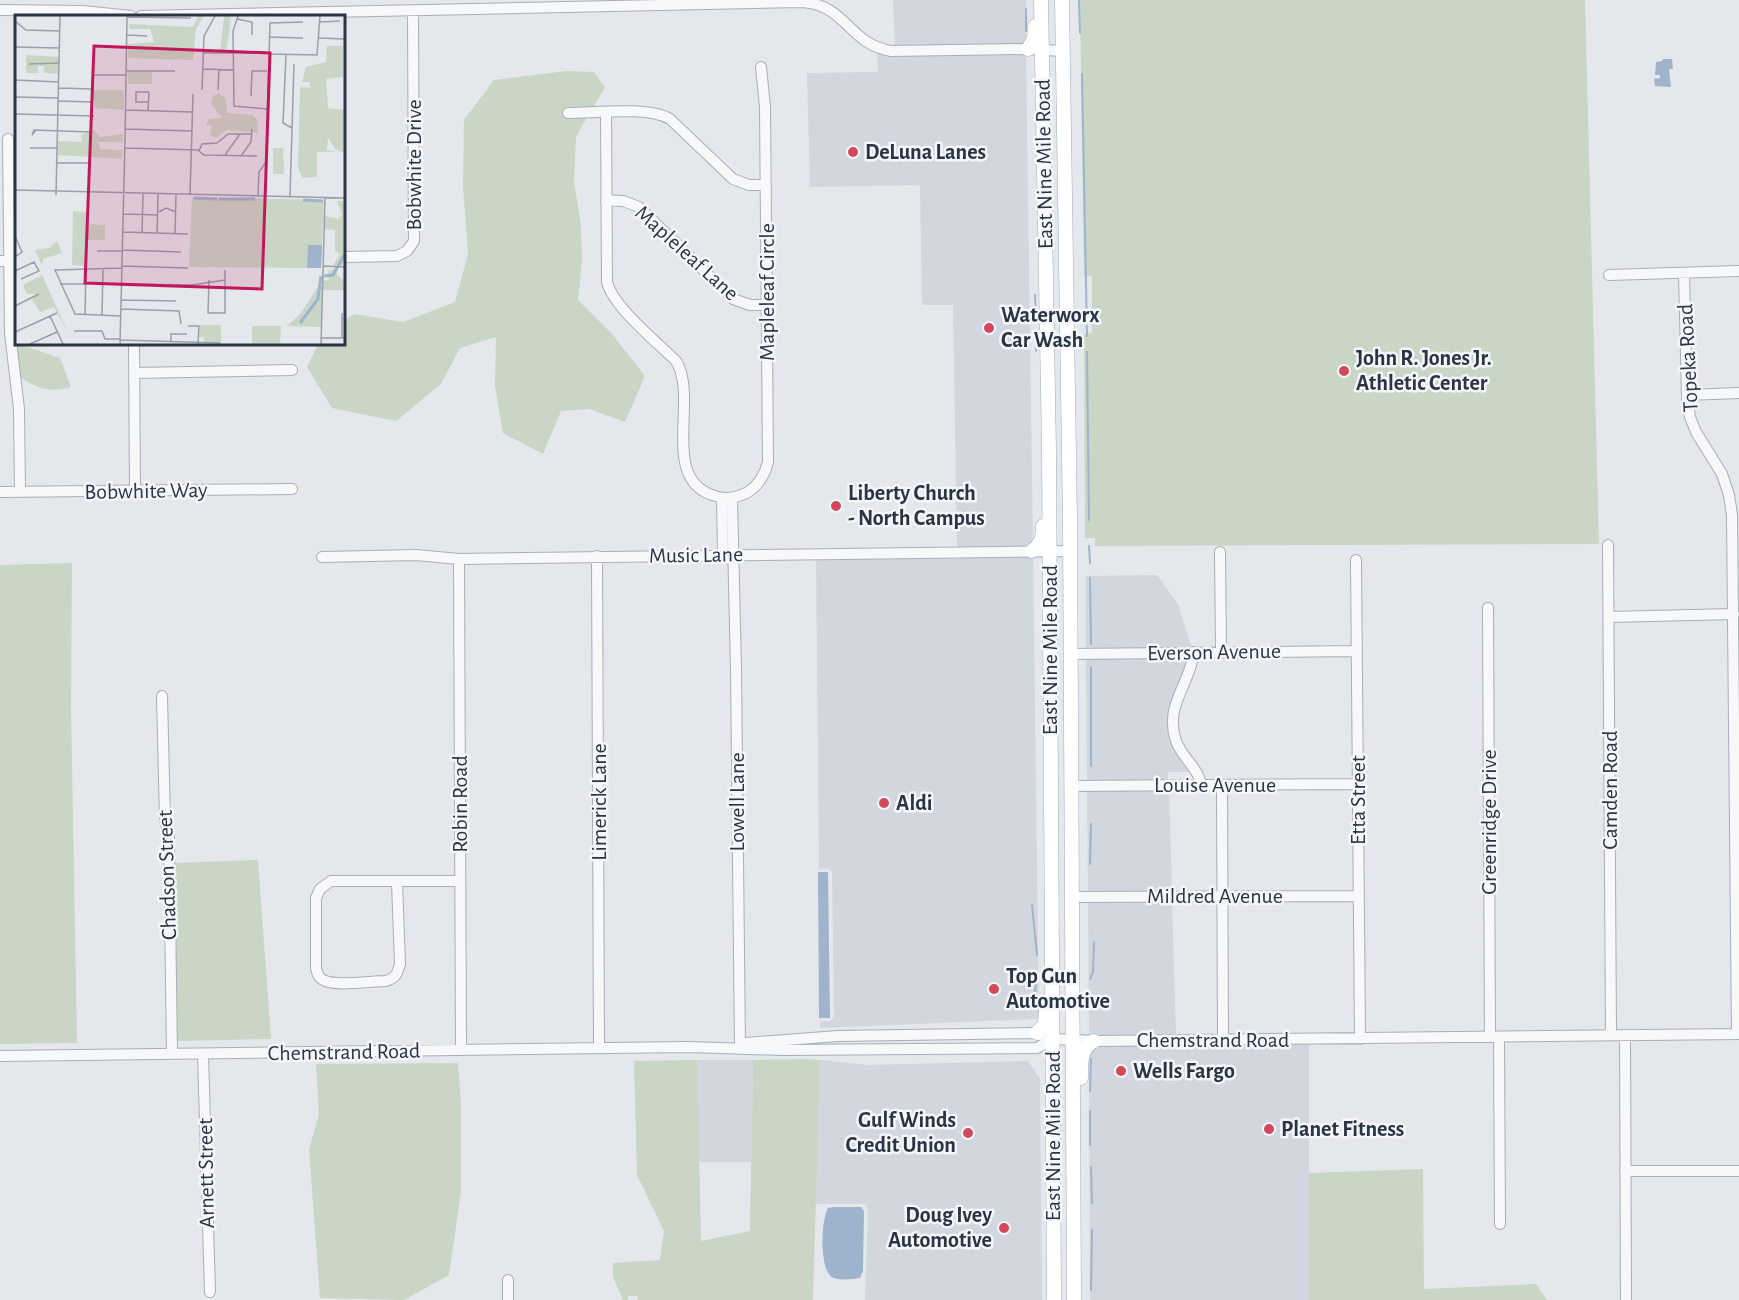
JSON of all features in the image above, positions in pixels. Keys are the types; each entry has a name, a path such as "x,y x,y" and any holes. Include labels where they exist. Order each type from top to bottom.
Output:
{"main road":[{"path":"1035,0 1035,50 1048,53 1056,64 1060,254 1067,273"},
{"name":"East Nine Mile Road","path":"1041,0 1035,50 1047,307 1054,1300"},
{"path":"1048,0 1050,39 1056,47 1068,52"},
{"name":"East Nine Mile Road","path":"1062,0 1068,52 1065,187 1071,654 1074,1300"},
{"path":"1047,307 1058,310 1062,315 1062,361 1069,415"},
{"path":"1032,551 1043,538 1043,482 1049,450"},
{"path":"1050,551 1059,557 1063,568 1064,641 1071,654"},
{"path":"1041,709 1044,701 1044,601 1050,584"},
{"path":"1051,725 1057,748 1058,770 1071,786"},
{"path":"1037,1033 1045,1024 1046,1014 1045,763 1051,743"},
{"path":"1051,847 1059,875 1059,1015 1064,1032 1073,1039"},
{"path":"1052,1039 1064,1049 1066,1062 1066,1300"},
{"path":"1074,1184 1082,1153 1082,1061 1088,1044 1094,1041"},
{"path":"1053,1111 1061,1136 1062,1202 1067,1216"},
{"path":"1053,1231 1058,1239 1062,1297 1066,1300"}],"street":[{"path":"195,15 804,2 832,10 861,40 880,49 891,51 1035,50 1068,52"},
{"path":"0,10 12,5 121,15"},
{"name":"Bobwhite Drive","path":"345,256 397,256 407,251 414,241 413,11"},
{"name":"Mapleleaf Circle","path":"727,498 748,492 756,486 768,462 765,107 761,67"},
{"path":"568,113 648,112 663,115 733,179 749,185 766,185"},
{"path":"606,113 607,282 609,291 681,369 684,385 686,470 700,489 708,494 727,498"},
{"path":"8,139 10,333 19,409 20,492"},
{"name":"Mapleleaf Lane","path":"606,200 623,201 639,207 733,299 750,305 767,305"},
{"path":"1609,275 1739,271"},
{"name":"Topeka Road","path":"1684,273 1687,394 1690,417 1696,432 1722,474 1730,495 1734,614 1738,1034"},
{"path":"134,345 135,491"},
{"path":"135,373 292,370"},
{"path":"1687,394 1739,393"},
{"name":"Bobwhite Way","path":"0,492 292,489"},
{"path":"723,554 727,498"},
{"path":"727,498 735,555"},
{"name":"Camden Road","path":"1608,545 1611,1035"},
{"name":"Music Lane","path":"322,557 406,555 459,559 1070,551"},
{"path":"1220,552 1221,652"},
{"name":"Lowell Lane","path":"735,555 740,1046"},
{"name":"Limerick Lane","path":"597,556 599,1048"},
{"name":"Robin Road","path":"459,559 461,1050"},
{"name":"Etta Street","path":"1356,561 1360,1039"},
{"name":"Greenridge Drive","path":"1488,608 1500,1224"},
{"path":"1609,617 1734,614"},
{"name":"Everson Avenue","path":"1071,654 1357,651"},
{"path":"1194,652 1193,662 1174,706 1173,728 1181,752 1198,773 1201,785"},
{"name":"Chadson Street","path":"162,696 165,820 169,838 172,1054"},
{"path":"1222,784 1223,1039"},
{"name":"Louise Avenue","path":"1071,786 1358,784"},
{"path":"397,882 400,964 394,979 331,982 322,980 316,968 316,898 320,889 331,881 460,881"},
{"name":"Mildred Avenue","path":"1072,897 1359,896"},
{"name":"Chemstrand Road","path":"740,1046 838,1036 1037,1033 1052,1039 1094,1041 1738,1034"},
{"path":"1625,1035 1626,1300"},
{"name":"Chemstrand Road","path":"0,1056 740,1046 863,1050 1037,1047 1052,1039"},
{"name":"Arnett Street","path":"203,1054 210,1292"},
{"path":"1625,1171 1739,1171"},
{"path":"508,1280 508,1300"}],"shaded area":[{"path":"893,0 1026,0 1026,45 895,46"},
{"path":"877,52 1026,53 1033,547 957,548 953,305 922,305 920,185 810,187 807,73 878,72"},
{"path":"1033,555 1039,1019 820,1028 820,1021 830,1021 834,1018 832,872 828,868 819,869 816,558 957,559 957,556"},
{"path":"1157,575 1178,604 1192,648 1086,650 1086,576"},
{"path":"1189,656 1173,695 1168,717 1171,742 1190,772 1168,772 1168,781 1087,781 1086,658"},
{"path":"1169,789 1172,893 1088,893 1087,790"},
{"path":"1088,901 1172,901 1176,1034 1089,1036"},
{"path":"1089,1044 1309,1044 1309,1300 1090,1300"},
{"path":"697,1060 753,1060 751,1162 699,1162"},
{"path":"820,1060 867,1065 1028,1061 1040,1079 1042,1300 865,1300 868,1211 865,1204 815,1204"}],"green space":[{"name":"John R. Jones Jr. Athletic Center","path":"1080,0 1585,0 1599,544 1095,546 1095,538 1085,538 1084,334 1092,333 1092,276 1084,276"},
{"path":"566,71 594,72 605,87 592,109 563,109 563,117 587,117 576,137 574,182 581,225 582,261 578,300 612,334 645,376 625,422 589,409 561,411 543,454 503,433 495,386 496,337 460,348 441,384 396,421 332,408 307,367 318,345 345,345 345,319 355,314 403,322 455,302 468,254 463,186 464,120 494,80"},
{"path":"16,345 60,358 71,387 57,390 45,389 20,377"},
{"path":"72,563 71,707 77,1043 0,1044 0,565"},
{"path":"258,860 271,1039 177,1041 174,863"},
{"path":"697,1060 701,1241 750,1231 753,1060 820,1060 813,1300 638,1300 637,1296 628,1296 628,1300 623,1300 613,1277 613,1263 660,1260 664,1231 637,1175 634,1061"},
{"path":"458,1063 461,1102 461,1192 449,1275 404,1300 320,1298 309,1149 319,1115 316,1064"},
{"path":"1423,1169 1424,1289 1536,1284 1547,1300 1309,1300 1309,1173"}],"water":[{"path":"1672,59 1673,69 1669,69 1671,87 1655,86 1654,79 1660,78 1660,75 1655,75 1656,62"},
{"path":"818,872 828,872 830,1018 819,1018"},
{"path":"861,1207 864,1211 863,1271 860,1278 832,1277 825,1264 822,1244 824,1223 828,1208"}],"waterway":[{"path":"1079,0 1080,33"},
{"path":"1026,9 1026,31"},
{"path":"1082,74 1087,336"},
{"path":"1035,295 1036,317"},
{"path":"1036,338 1036,351"},
{"path":"1087,352 1089,520"},
{"path":"1089,546 1090,563"},
{"path":"1090,578 1091,644"},
{"path":"1091,667 1091,766"},
{"path":"1090,864 1091,824"},
{"path":"1032,905 1037,955"},
{"path":"1090,979 1093,972 1094,942"},
{"path":"1034,997 1036,984"},
{"path":"1090,1091 1091,1059"},
{"path":"1090,1111 1090,1145"},
{"path":"1091,1167 1092,1203"},
{"path":"1091,1290 1092,1230"}],"place":[{"name":"DeLuna Lanes","path":"853,152"},
{"name":"Waterworx Car Wash","path":"989,328"},
{"name":"John R. Jones Jr. Athletic Center","path":"1344,371"},
{"name":"Liberty Church - North Campus","path":"836,506"},
{"name":"Aldi","path":"884,803"},
{"name":"Top Gun Automotive","path":"994,989"},
{"name":"Wells Fargo","path":"1121,1071"},
{"name":"Planet Fitness","path":"1269,1129"},
{"name":"Gulf Winds Credit Union","path":"968,1133"},
{"name":"Doug Ivey Automotive","path":"1004,1228"}]}
